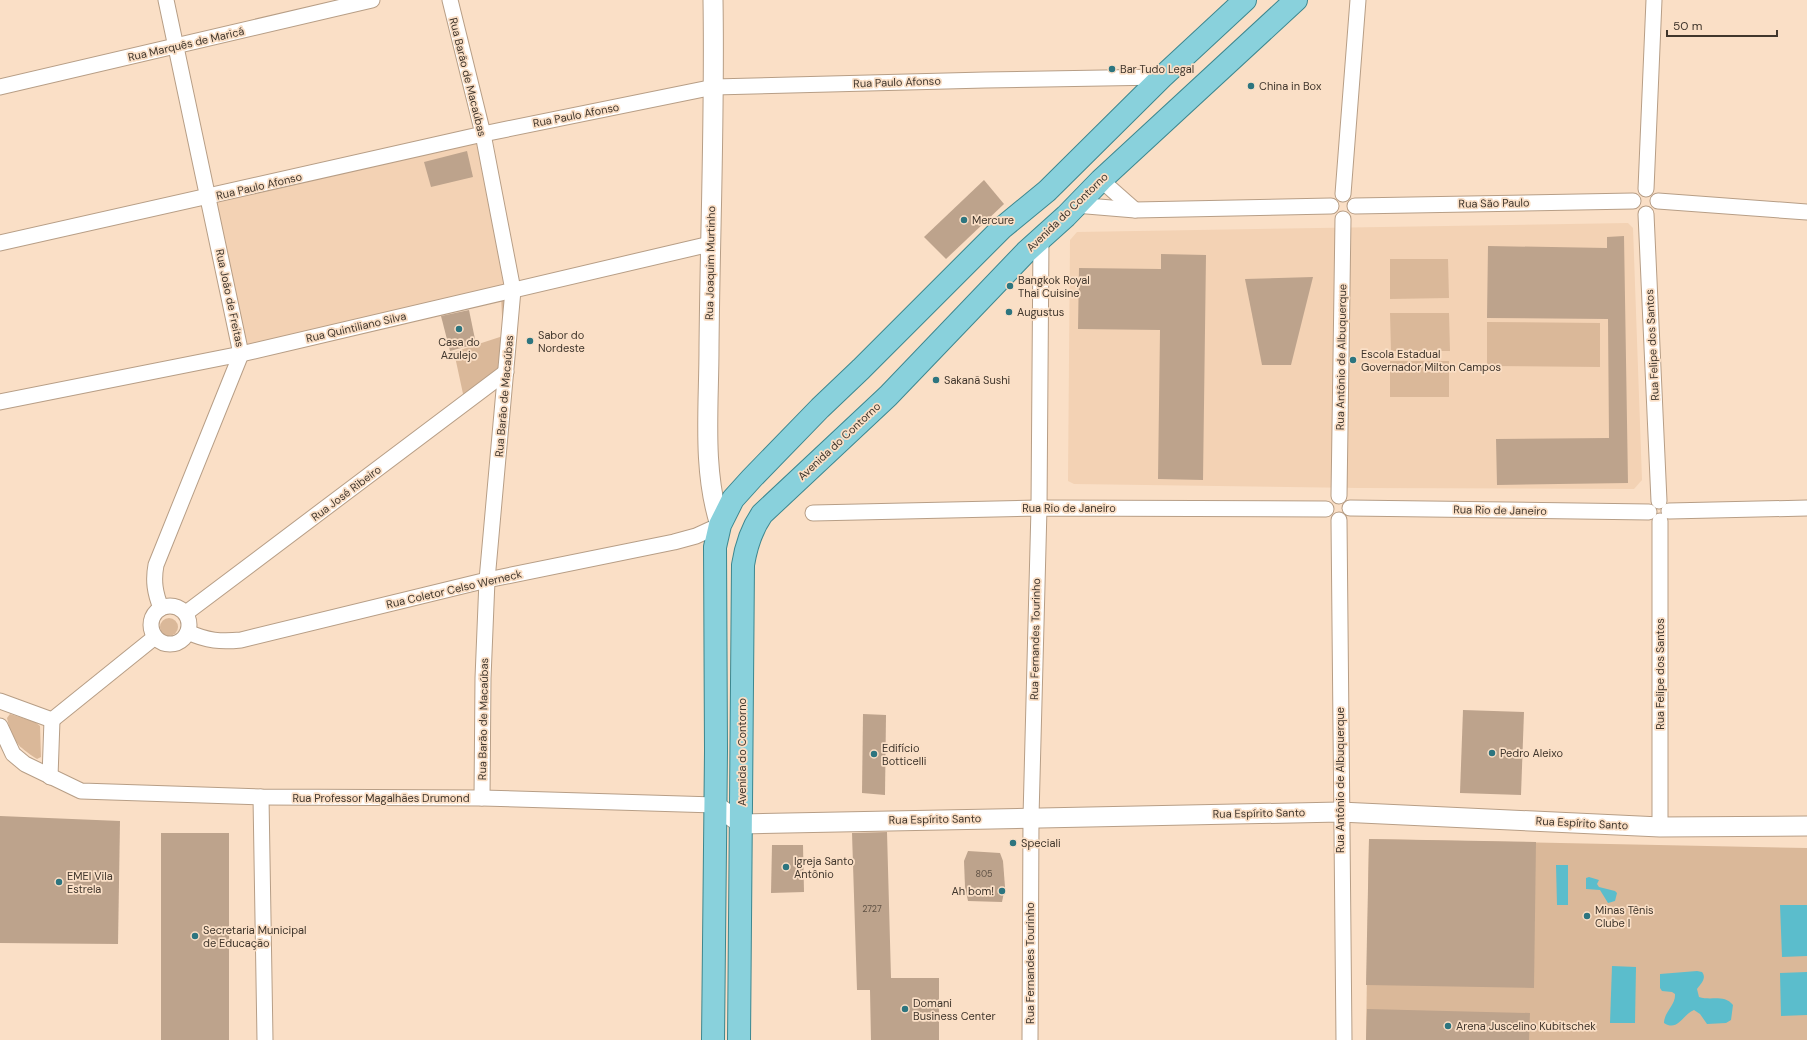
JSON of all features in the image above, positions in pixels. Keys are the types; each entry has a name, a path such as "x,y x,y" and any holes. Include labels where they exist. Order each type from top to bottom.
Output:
{"main road":[{"path":"713,1040 716,805 715,547 720,525 733,499 820,408 862,369 1002,228 1047,191 1162,77 1245,0"},
{"name":"Avenida do Contorno","path":"739,1040 743,565 747,542 753,527 762,514 888,396 1041,237 1066,216 1075,205 1101,180 1296,0"},
{"path":"720,525 743,565"}],"street":[{"name":"Rua João de Freitas","path":"160,608 154,580 156,565 242,354 166,0"},
{"name":"Rua Marquês de Maricá","path":"0,87 372,0"},
{"name":"Rua Barão de Macaúbas","path":"450,0 482,134 513,290 487,580 483,678 482,798"},
{"name":"Rua Joaquim Murtinho","path":"713,0 714,87 710,244 709,460 713,505 720,525"},
{"path":"1343,194 1358,0"},
{"path":"1646,189 1654,0"},
{"name":"Rua Paulo Afonso","path":"0,243 209,197 482,134 714,87 1162,77"},
{"path":"1101,180 1135,210"},
{"path":"1646,189 1653,191 1658,202 1654,211 1646,214 1639,212 1633,201 1635,194 1646,189"},
{"path":"1343,194 1353,199 1355,206 1354,213 1343,219 1333,214 1331,206 1333,199 1343,194"},
{"name":"Rua São Paulo","path":"1355,206 1633,201"},
{"path":"1658,202 1807,212"},
{"path":"1075,205 1135,210 1331,206"},
{"name":"Rua Felipe dos Santos","path":"1646,214 1659,511 1660,827"},
{"name":"Rua Antônio de Albuquerque","path":"1339,496 1343,219"},
{"name":"Rua Fernandes Tourinho","path":"1030,1040 1031,817 1039,508 1041,237"},
{"name":"Rua Quintiliano Silva","path":"0,402 242,354 710,244"},
{"name":"Rua José Ribeiro","path":"186,613 506,372"},
{"path":"1335,496 1346,498 1350,508 1346,517 1339,520 1332,518 1326,509 1328,501 1335,496"},
{"name":"Rua Rio de Janeiro","path":"812,513 1039,508 1326,509"},
{"name":"Rua Rio de Janeiro","path":"1350,508 1659,511 1807,508"},
{"name":"Rua Antônio de Albuquerque","path":"1339,520 1340,812 1344,1040"},
{"name":"Rua Coletor Celso Werneck","path":"188,632 202,639 220,642 241,640 487,580 674,542 696,536 720,525"},
{"path":"171,605 177,606 186,613 189,622 188,632 181,641 170,644 159,641 155,637 151,624 156,612 160,608 171,605"},
{"path":"50,777 52,720 155,637"},
{"path":"0,701 52,720"},
{"name":"Rua Professor Magalhães Drumond","path":"0,726 13,754 25,764 81,791 261,797 482,798 716,805"},
{"path":"261,797 265,1040"},
{"path":"716,805 742,824"},
{"name":"Rua Espírito Santo","path":"742,824 1031,817 1340,812 1660,827 1807,826"}],"shaded area":[{"path":"483,136 513,292 245,355 210,197"},
{"name":"Escola Estadual Governador Milton Campos","path":"1628,223 1633,228 1642,480 1634,489 1359,488 1074,484 1068,481 1070,240 1077,232"},
{"path":"1390,259 1448,259 1449,298 1390,299"},
{"path":"513,292 504,372 465,403 454,352 503,336 501,295"},
{"path":"1390,313 1449,313 1450,351 1391,351"},
{"path":"1487,322 1600,323 1600,367 1487,366"},
{"path":"1390,361 1449,361 1449,397 1390,397"},
{"path":"165,618 173,618 178,623 176,634 173,636 165,636 160,631 160,623"},
{"path":"10,714 35,722 40,726 41,757 37,759 20,746 13,738 7,718"},
{"name":"Minas Tênis Clube I","path":"1369,839 1807,848 1807,1040 1366,1040"}],"water":[{"path":"1556,865 1568,865 1568,905 1557,905"},
{"path":"1589,877 1599,880 1597,884 1599,887 1615,891 1617,893 1615,901 1608,903 1600,890 1586,889 1586,878"},
{"path":"1780,905 1807,905 1807,956 1782,957"},
{"path":"1612,966 1636,967 1635,1023 1610,1023"},
{"path":"1697,971 1702,972 1704,976 1703,981 1697,989 1699,997 1721,999 1729,1002 1733,1005 1731,1020 1726,1023 1707,1024 1700,1014 1694,1010 1676,1024 1669,1025 1664,1023 1666,1015 1674,1002 1675,994 1672,992 1662,991 1660,988 1660,974"},
{"path":"1807,972 1807,1015 1781,1016 1780,973"}],"building":[{"path":"467,151 473,177 431,187 424,162"},
{"path":"984,180 1004,204 946,259 924,237"},
{"path":"1624,236 1628,483 1497,485 1496,439 1609,438 1608,319 1487,318 1488,246 1607,248 1607,237"},
{"path":"1161,254 1206,255 1203,480 1158,479 1160,330 1078,329 1079,268 1161,269"},
{"path":"1313,277 1291,365 1262,365 1245,279"},
{"name":"Casa do Azulejo","path":"469,310 476,344 450,351 441,316"},
{"name":"Pedro Aleixo","path":"1463,710 1524,712 1521,795 1460,793"},
{"name":"Edifício Botticelli","path":"863,714 886,715 885,795 862,793"},
{"name":"EMEI Vila Estrela","path":"0,816 120,821 118,944 0,943"},
{"path":"887,832 891,978 939,978 939,1040 871,1040 870,990 857,990 852,833"},
{"name":"Secretaria Municipal de Educação","path":"161,833 229,833 229,1040 161,1040"},
{"path":"1369,839 1536,842 1534,988 1366,985"},
{"path":"772,845 803,845 804,892 771,893"},
{"path":"968,851 1000,853 1003,861 1005,887 1002,902 968,901 965,887 964,861"},
{"name":"Arena Juscelino Kubitschek","path":"1367,1009 1530,1013 1529,1040 1366,1040"}],"place":[{"name":"Bar Tudo Legal","path":"1112,69"},
{"name":"China in Box","path":"1251,86"},
{"name":"Mercure","path":"964,220"},
{"name":"Bangkok Royal Thai Cuisine","path":"1010,286"},
{"name":"Augustus","path":"1009,312"},
{"name":"Casa do Azulejo","path":"459,329"},
{"name":"Sabor do Nordeste","path":"530,341"},
{"name":"Escola Estadual Governador Milton Campos","path":"1353,360"},
{"name":"Sakanã Sushi","path":"936,380"},
{"name":"Pedro Aleixo","path":"1492,753"},
{"name":"Edifício Botticelli","path":"874,754"},
{"name":"Speciali","path":"1013,843"},
{"name":"Igreja Santo Antônio","path":"786,867"},
{"name":"EMEI Vila Estrela","path":"59,882"},
{"name":"Ah bom!","path":"1002,891"},
{"name":"Minas Tênis Clube I","path":"1587,916"},
{"name":"Secretaria Municipal de Educação","path":"195,936"},
{"name":"Domani Business Center","path":"905,1009"},
{"name":"Arena Juscelino Kubitschek","path":"1448,1026"}]}
